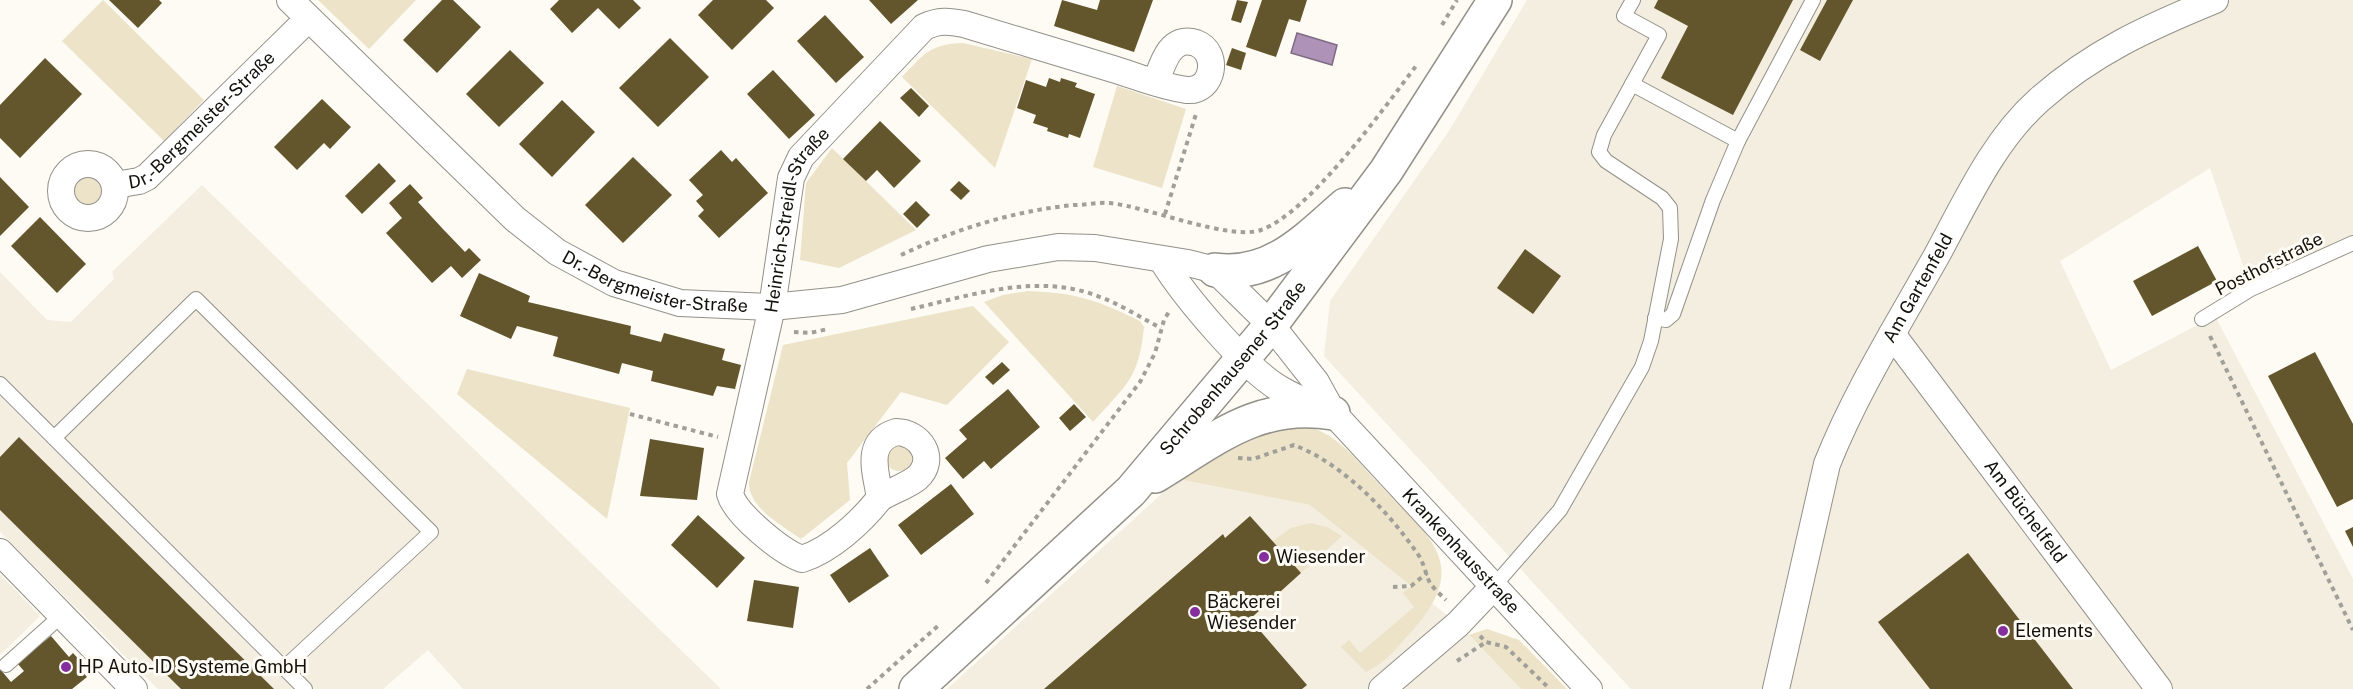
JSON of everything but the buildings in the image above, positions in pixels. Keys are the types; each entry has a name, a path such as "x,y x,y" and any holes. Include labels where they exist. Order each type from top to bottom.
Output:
{"main road":[{"name":"Schrobenhausener Straße","path":"916,689 967,645 1131,491 1271,325 1386,171 1495,0"},
{"path":"1215,270 1232,273 1249,270 1277,259 1386,171"},
{"path":"1131,491 1246,422 1287,410 1333,413"}],"street":[{"name":"Dr.-Bergmeister-Straße","path":"290,0 515,219 557,252 614,283 680,303 769,319 987,259 1046,249 1095,248 1215,270"},
{"name":"Am Gartenfeld","path":"1776,689 1827,464 1839,433 1995,152 2037,101 2089,61 2142,29 2215,0"},
{"name":"Dr.-Bergmeister-Straße","path":"115,186 147,177 308,19"},
{"name":"Heinrich-Streidl-Straße","path":"880,498 869,512 813,556 802,559 793,556 741,513 733,503 732,484 769,319 791,178 801,157 924,27 944,20 1156,82 1189,90 1197,88"},
{"path":"1156,82 1168,51 1182,42 1191,42 1205,49 1212,63 1209,78 1197,88"},
{"path":"1162,260 1177,284 1243,358"},
{"path":"1215,270 1271,325"},
{"name":"Krankenhausstraße","path":"1271,325 1316,382 1333,413 1589,689"},
{"name":"Am Büchelfeld","path":"1892,334 2159,689"},
{"name":"Krankenhausstraße","path":"1243,358 1280,389 1333,413"},
{"path":"0,552 135,689"},
{"path":"1382,689 1462,619 1494,586"}],"lane":[{"path":"1494,586 1560,510 1642,367 1655,318 1671,239 1670,208 1662,198 1606,161 1599,152 1599,144 1659,35 1624,16 1633,0"},
{"path":"1655,318 1666,320 1676,308 1713,200 1738,141 1813,0"},
{"path":"1632,84 1738,141"},
{"name":"Posthofstraße","path":"2202,319 2251,289 2353,243"},
{"path":"54,438 196,299 431,532 284,668"},
{"path":"0,384 304,689"},
{"path":"6,665 62,615"}],"path":[{"path":"1439,29 1457,0"},
{"path":"1197,88 1196,113 1165,214 1230,231 1260,230 1298,204 1356,144 1421,59"},
{"path":"907,310 1017,287 1060,287 1099,296 1161,328"},
{"path":"985,584 1140,382 1155,353 1161,328 1171,308"},
{"path":"769,319 810,333 832,328"},
{"path":"2202,319 2353,630"},
{"path":"630,414 742,443"},
{"path":"1235,456 1242,460 1253,459 1294,446 1322,459 1362,491 1405,535 1421,559 1431,583 1462,619 1486,642 1506,647 1550,689"},
{"path":"1393,587 1411,586 1427,573"},
{"path":"867,689 943,622"}],"shaded area":[{"path":"103,0 204,100 164,141 62,41"},
{"path":"318,0 416,0 369,49"},
{"path":"1527,0 2353,0 2353,242 2251,289 2210,168 2060,261 2111,370 2215,316 2353,579 2353,689 1631,689 1324,356 1330,301 1449,131"},
{"path":"1297,33 1337,45 1332,65 1291,53"},
{"path":"963,43 1032,59 995,168 902,77 916,62 935,48"},
{"path":"1117,86 1186,109 1162,188 1093,167"},
{"path":"832,148 916,230 839,268 800,260 806,183"},
{"path":"88,175 100,179 104,191 100,203 88,207 76,203 72,191 76,179"},
{"path":"202,185 721,689 463,689 428,650 383,689 158,689 0,532 0,272 47,320 71,322 114,279 112,272"},
{"path":"1028,291 1086,299 1140,321 1144,327 1139,359 1129,380 1093,422 984,302 1003,295"},
{"path":"973,306 1009,342 947,405 901,392 847,463 850,500 801,539 760,508 750,491 749,482 783,345"},
{"path":"467,369 630,408 607,519 457,394"},
{"path":"1307,426 1332,438 1349,452 1413,519 1427,535 1436,551 1441,568 1440,586 1431,606 1391,654 1366,672 1341,647 1349,640 1360,653 1414,607 1403,593 1411,586 1310,505 1178,479 1259,427"},
{"path":"899,445 908,449 912,458 908,467 899,471 890,467 886,458 890,449"},
{"path":"1178,479 1310,505 1458,624 1521,689 947,689"},
{"path":"1310,523 1327,527 1342,536 1301,573 1273,541 1291,528"},
{"path":"0,574 40,616 0,655"},
{"path":"1487,629 1519,640 1567,689 1521,689 1469,635"}],"place":[{"name":"Wiesender","path":"1264,557"},
{"name":"Bäckerei Wiesender","path":"1195,612"},
{"name":"Elements","path":"2003,631"},
{"name":"HP Auto-ID Systeme GmbH","path":"66,667"}]}
